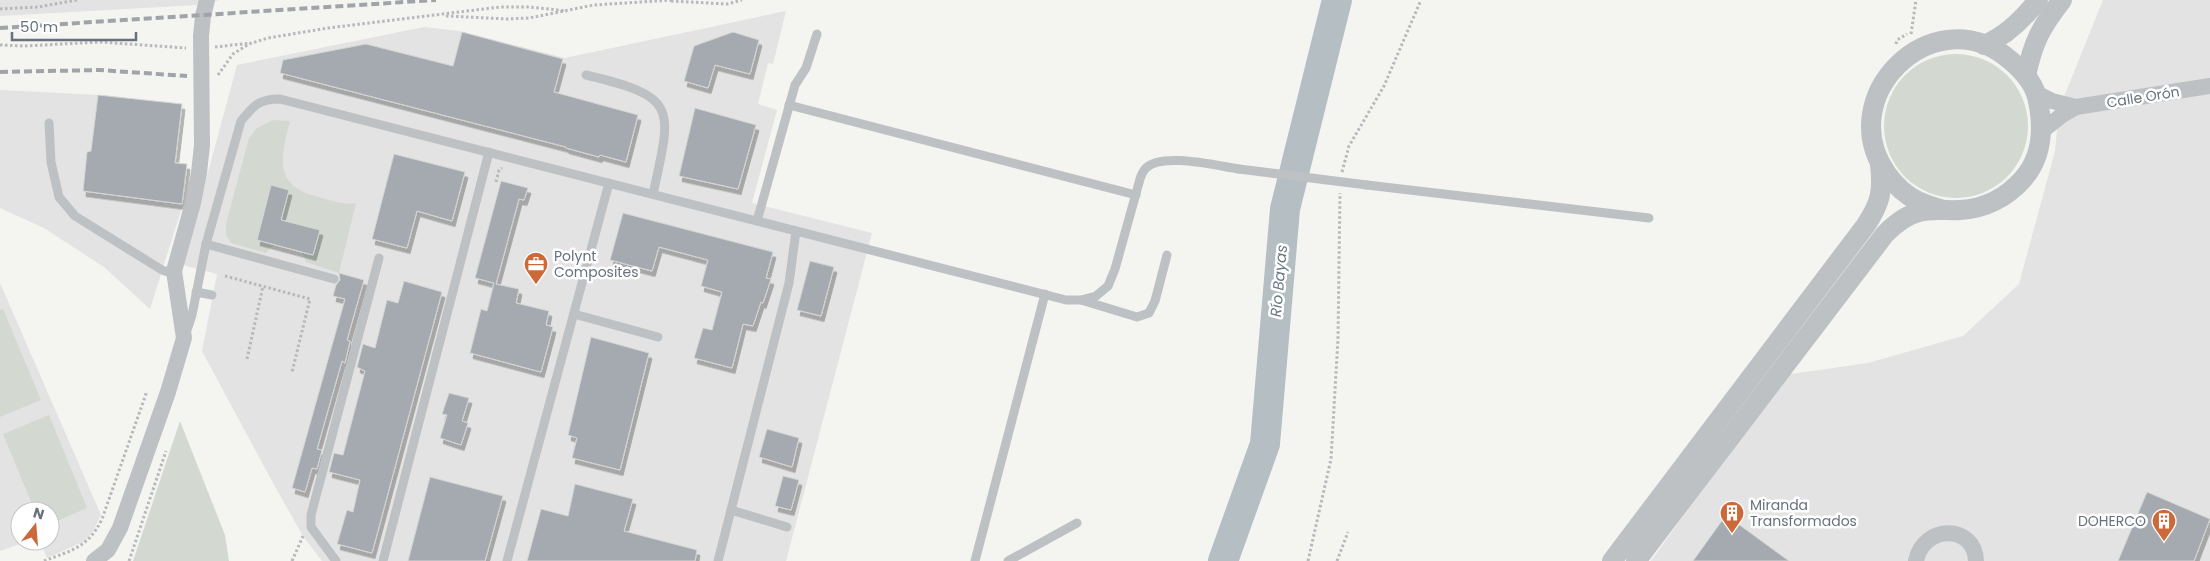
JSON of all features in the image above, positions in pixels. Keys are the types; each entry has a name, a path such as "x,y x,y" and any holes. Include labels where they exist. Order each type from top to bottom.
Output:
{"street":[{"path":"94,561 108,550 120,528 168,392 184,338 174,274 199,173 202,145 201,49 203,16 207,0"},
{"path":"1984,45 1994,41 2016,25 2038,0"},
{"path":"2026,76 2031,49 2039,33 2062,0"},
{"path":"1612,561 1866,226 1881,198 1882,185 1880,164 1871,132 1872,115 1875,99 1882,84 1892,70 1916,50 1951,40 1968,41 1984,45 2000,52 2014,62 2026,76 2036,93 2041,115 2042,131 2038,149 2032,166 2024,178 2009,192 1994,202 1978,208 1920,211 1910,215 1885,234 1636,561"},
{"name":"Calle Orón","path":"2042,131 2062,115 2076,107 2210,86"},
{"name":"Calle Orón","path":"2036,93 2052,101 2076,107"},
{"path":"1880,164 1896,186 1918,201 1943,210"},
{"path":"1916,561 1923,544 1930,537 1948,533 1965,539 1972,547 1976,561"}],"lane":[{"path":"757,221 795,85 806,68 817,34"},
{"path":"586,75 644,92 656,100 664,111 666,127 653,194"},
{"path":"184,338 192,315 206,244 241,121 253,106 265,99 280,99 1066,300 1081,300 1096,296 1108,286 1116,269 1140,178 1146,168 1159,161 1172,160 1649,218"},
{"path":"790,104 1136,195"},
{"path":"49,123 51,162 60,198 75,216 162,270 174,274"},
{"path":"383,561 489,152"},
{"path":"507,561 609,183"},
{"path":"718,561 790,282 796,231"},
{"path":"206,244 334,279"},
{"path":"1081,300 1137,317 1149,313 1155,301 1167,255"},
{"path":"336,561 311,527 311,514 379,258"},
{"path":"196,292 212,296"},
{"path":"975,561 1045,294"},
{"path":"574,314 658,337"},
{"path":"731,510 787,527"},
{"path":"1008,561 1077,522"}],"path":[{"path":"0,9 38,7 77,0"},
{"path":"438,15 507,19 529,18 594,5 670,0 727,4 742,0"},
{"path":"1341,177 1349,146 1384,86 1421,0"},
{"path":"1916,0 1910,37 1916,50"},
{"path":"0,45 24,46 100,42 201,49 256,42 328,28 500,7 529,7 567,11"},
{"path":"215,82 233,54 256,42"},
{"path":"1308,561 1331,460 1338,338 1338,205 1340,186"},
{"path":"225,276 310,298 292,372"},
{"path":"246,360 263,286"},
{"path":"44,561 88,542 96,533 147,391"},
{"path":"129,561 169,443"},
{"path":"292,561 303,536 311,527"},
{"path":"1337,561 1348,532"}],"shaded area":[{"path":"0,0 220,0 197,5 0,16"},
{"path":"2103,0 2210,0 2210,561 1651,561 1784,375 1868,363 1963,336 2019,284 2055,151 2059,109"},
{"name":"Polynt Composites","path":"786,11 773,64 768,63 758,104 777,110 752,203 872,233 786,561 322,561 303,536 202,351 217,274 183,265 237,65 424,27 459,31 565,58"},
{"path":"1956,54 1984,59 2007,75 2023,98 2028,126 2023,154 2007,177 1984,193 1956,198 1928,193 1905,177 1889,154 1884,126 1889,98 1905,75 1928,59"},
{"path":"0,90 98,95 181,104 175,162 187,164 183,204 150,309 104,267 44,228 0,208"},
{"path":"273,120 290,121 283,160 284,170 288,179 295,187 306,193 330,200 356,203 339,273 306,262 302,252 313,254 320,230 281,220 289,190 271,185 257,240 274,245 266,253 231,243 226,235 226,224 249,138 257,128"},
{"path":"0,283 101,515 93,531 85,541 47,558 44,551 60,551 60,501 10,501 10,547 0,551"},
{"path":"3,309 41,400 0,417 0,310"},
{"path":"49,415 87,508 60,520 60,501 31,501 3,434"},
{"path":"180,421 225,535 229,561 133,561"}],"building":[{"path":"462,32 563,59 554,92 638,115 626,162 600,155 599,157 280,73 283,60 366,44 453,66"},
{"path":"733,32 759,40 750,74 715,65 708,88 684,81 694,46"},
{"path":"98,95 182,104 175,163 187,164 182,204 83,191 87,152 91,151"},
{"path":"695,108 756,125 738,189 679,176"},
{"path":"394,154 465,172 452,221 417,211 407,248 372,239"},
{"path":"501,181 528,188 524,200 519,199 496,284 519,289 516,303 549,311 546,325 553,327 541,372 470,353 481,309 487,311 494,283 475,278"},
{"path":"271,185 289,190 281,220 320,230 313,255 257,240"},
{"path":"623,213 773,252 766,278 771,279 763,303 761,302 753,326 743,324 732,368 694,358 703,328 712,330 722,292 701,286 708,260 659,247 652,271 610,260"},
{"path":"810,261 834,267 821,316 797,310"},
{"path":"339,273 364,280 347,340 350,341 345,363 342,361 317,449 322,450 317,469 312,468 305,492 292,488 345,299 333,296 336,285 340,280"},
{"path":"404,281 442,292 372,553 337,544 347,510 353,512 360,480 329,472 334,453 343,455 365,371 357,367 363,344 375,348 387,300 398,303"},
{"path":"591,337 649,353 620,470 572,458 577,438 568,435"},
{"path":"449,393 469,398 462,421 468,423 461,445 440,438 447,415 442,414"},
{"path":"767,429 799,438 792,467 759,457"},
{"path":"783,476 799,480 791,510 775,506"},
{"path":"430,477 503,496 485,561 408,561"},
{"path":"575,484 633,499 624,531 697,550 695,561 527,561 541,509 568,516"},
{"name":"DOHERCO","path":"2147,492 2210,519 2194,561 2118,561"},
{"name":"Miranda Transformados","path":"1726,515 1789,561 1693,561"}],"waterway":[{"name":"Río Bayas","path":"1223,561 1265,444 1285,209 1337,0"}],"railway":[{"path":"0,28 436,0"},
{"path":"0,72 99,70 187,76"}],"place":[{"name":"Polynt Composites","path":"536,285"},
{"name":"Miranda Transformados","path":"1732,534"},
{"name":"DOHERCO","path":"2164,542"}]}
